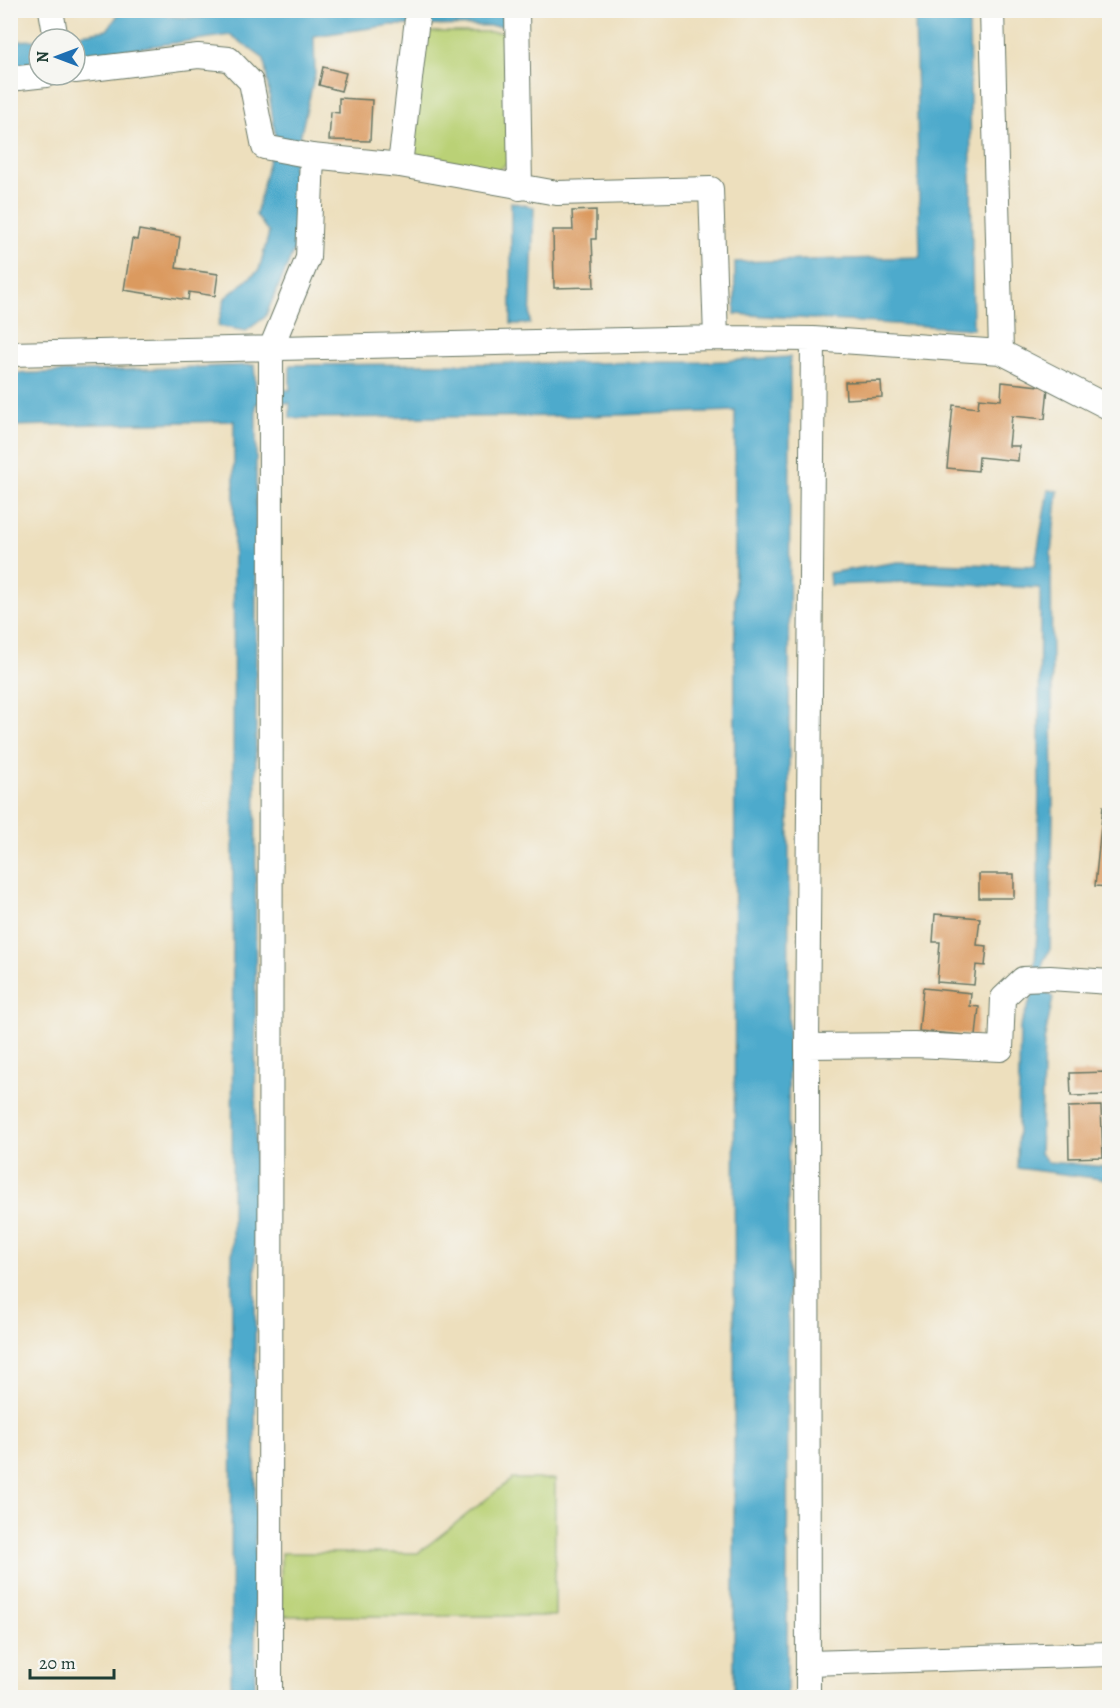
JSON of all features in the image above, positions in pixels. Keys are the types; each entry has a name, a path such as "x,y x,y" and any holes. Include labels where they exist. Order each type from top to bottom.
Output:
{"street":[{"path":"517,10 520,188"},
{"path":"992,10 1000,352"},
{"path":"400,165 416,21"},
{"path":"87,70 198,56 229,60 251,82 264,147 307,155 400,165 557,193 711,189 716,338"},
{"path":"10,79 27,77"},
{"path":"270,1698 272,348 308,258 307,155"},
{"path":"10,354 716,338 813,339 1000,352 1110,408"},
{"path":"808,1698 807,1046 813,339"},
{"path":"807,1046 914,1045 1000,1049 1003,998 1023,979 1050,978 1110,982"},
{"path":"809,1662 1110,1654"}],"green space":[{"path":"424,32 508,32 510,161 495,173 410,156"},
{"path":"512,1479 555,1479 555,1616 281,1616 281,1553 418,1553"}],"water":[{"path":"228,10 418,10 431,16 504,11 503,26 392,25 314,36 315,74 293,167 297,179 296,246 265,317 246,331 218,326 225,298 259,270 269,233 256,215 275,134 264,59 231,35 87,55 87,33 107,30 121,11 161,11 168,16 199,18"},
{"path":"915,11 969,11 973,329 735,314 735,262 920,257"},
{"path":"27,40 27,64 11,66 11,41"},
{"path":"511,202 534,207 530,324 511,324"},
{"path":"790,357 787,1697 734,1697 735,411 588,416 290,418 290,403 256,403 255,1697 231,1697 234,421 11,426 10,374 254,365 256,390 290,390 290,365 704,362"},
{"path":"1048,490 1058,491 1051,553 1053,816 1050,949 1043,962 1043,988 1053,998 1044,1042 1040,1153 1048,1162 1109,1167 1109,1180 1017,1168 1020,1027 1033,993 1038,918 1040,588 907,582 830,585 829,573 898,562 1035,566"}],"building":[{"path":"323,67 346,73 341,91 319,85"},
{"path":"339,98 372,100 370,141 329,140 331,112 339,113"},
{"path":"596,210 596,239 592,239 594,287 554,288 553,230 573,230 572,211"},
{"path":"139,230 180,237 176,268 218,274 215,296 189,292 188,300 124,290 132,239 137,240"},
{"path":"881,381 882,397 846,399 845,382"},
{"path":"1002,382 1048,387 1045,419 1012,416 1009,446 1019,446 1018,461 979,457 978,471 947,468 953,405 978,408 979,398 1001,400"},
{"path":"1103,806 1110,807 1110,887 1095,886"},
{"path":"979,874 1014,874 1014,898 979,898"},
{"path":"935,914 980,918 977,945 987,946 985,966 976,965 974,985 937,982 940,942 933,942"},
{"path":"923,988 971,993 970,1006 979,1007 976,1036 919,1031"},
{"path":"1110,1072 1110,1095 1071,1096 1070,1073"},
{"path":"1101,1106 1103,1157 1069,1158 1068,1107"}]}
